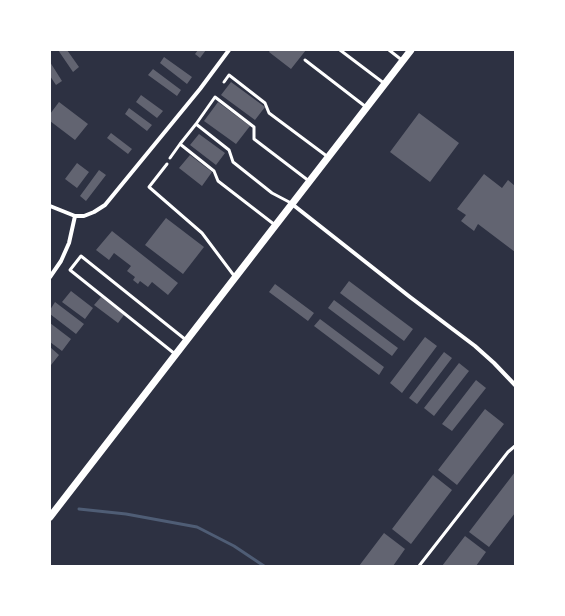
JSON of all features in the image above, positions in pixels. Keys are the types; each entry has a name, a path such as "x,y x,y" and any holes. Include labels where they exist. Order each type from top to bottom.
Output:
{"street":[{"path":"50,206 75,216 84,216 105,205 200,89 229,50"},
{"path":"50,517 411,50"},
{"path":"292,203 410,297 475,346 515,385"},
{"path":"50,277 61,261 66,249 75,216"}],"lane":[{"path":"340,50 385,84"},
{"path":"389,50 403,61"},
{"path":"305,60 366,107"},
{"path":"224,82 229,75 265,103 269,113 328,157"},
{"path":"170,158 215,97 254,127 254,139 309,182"},
{"path":"196,124 229,150 233,162 272,193 292,203"},
{"path":"180,144 214,171 218,181 275,225"},
{"path":"167,164 149,187 202,232 235,277"},
{"path":"175,354 70,270 81,256 186,340"},
{"path":"419,566 508,452 515,446"}],"building":[{"path":"58,50 67,50 79,67 73,72"},
{"path":"198,50 206,50 200,58 195,54"},
{"path":"270,50 306,50 291,69 269,52"},
{"path":"164,57 192,77 187,84 160,63"},
{"path":"50,62 62,81 56,85 50,76"},
{"path":"153,69 181,90 177,96 148,75"},
{"path":"231,82 265,107 255,120 221,95"},
{"path":"141,95 163,111 157,118 136,102"},
{"path":"59,102 88,124 75,140 50,121 50,114"},
{"path":"218,102 250,126 236,144 204,121"},
{"path":"129,108 152,125 147,131 125,114"},
{"path":"419,113 459,143 430,182 390,152"},
{"path":"111,133 132,149 128,154 107,138"},
{"path":"199,134 225,153 216,165 190,145"},
{"path":"190,155 212,172 202,186 179,168"},
{"path":"77,163 89,172 77,188 65,179"},
{"path":"99,170 106,175 86,201 80,196"},
{"path":"484,174 502,188 508,180 515,186 515,252 478,224 474,231 461,221 466,215 457,209"},
{"path":"166,218 204,247 183,274 145,245"},
{"path":"112,231 178,283 168,295 152,282 148,287 140,281 138,284 133,280 135,277 127,271 131,266 114,253 109,260 96,250"},
{"path":"349,281 413,329 404,341 340,293"},
{"path":"275,284 314,313 308,321 269,292"},
{"path":"71,291 93,308 85,319 62,302"},
{"path":"101,297 124,315 118,323 94,305"},
{"path":"334,300 398,348 392,356 328,308"},
{"path":"55,302 84,324 76,334 50,314 50,310"},
{"path":"320,319 384,367 379,375 314,326"},
{"path":"50,323 71,339 62,351 50,342"},
{"path":"425,337 437,346 402,393 390,383"},
{"path":"50,347 59,355 51,365 50,364"},
{"path":"444,352 452,358 417,404 409,398"},
{"path":"459,363 469,371 434,416 424,408"},
{"path":"476,380 486,388 452,431 442,424"},
{"path":"485,409 504,424 457,485 438,470"},
{"path":"515,472 515,513 489,547 469,532"},
{"path":"433,475 452,490 411,544 392,529"},
{"path":"384,533 405,549 393,566 359,566"},
{"path":"465,536 486,552 476,566 442,566"}],"waterway":[{"path":"79,509 126,514 197,527 234,546 264,566"}]}
